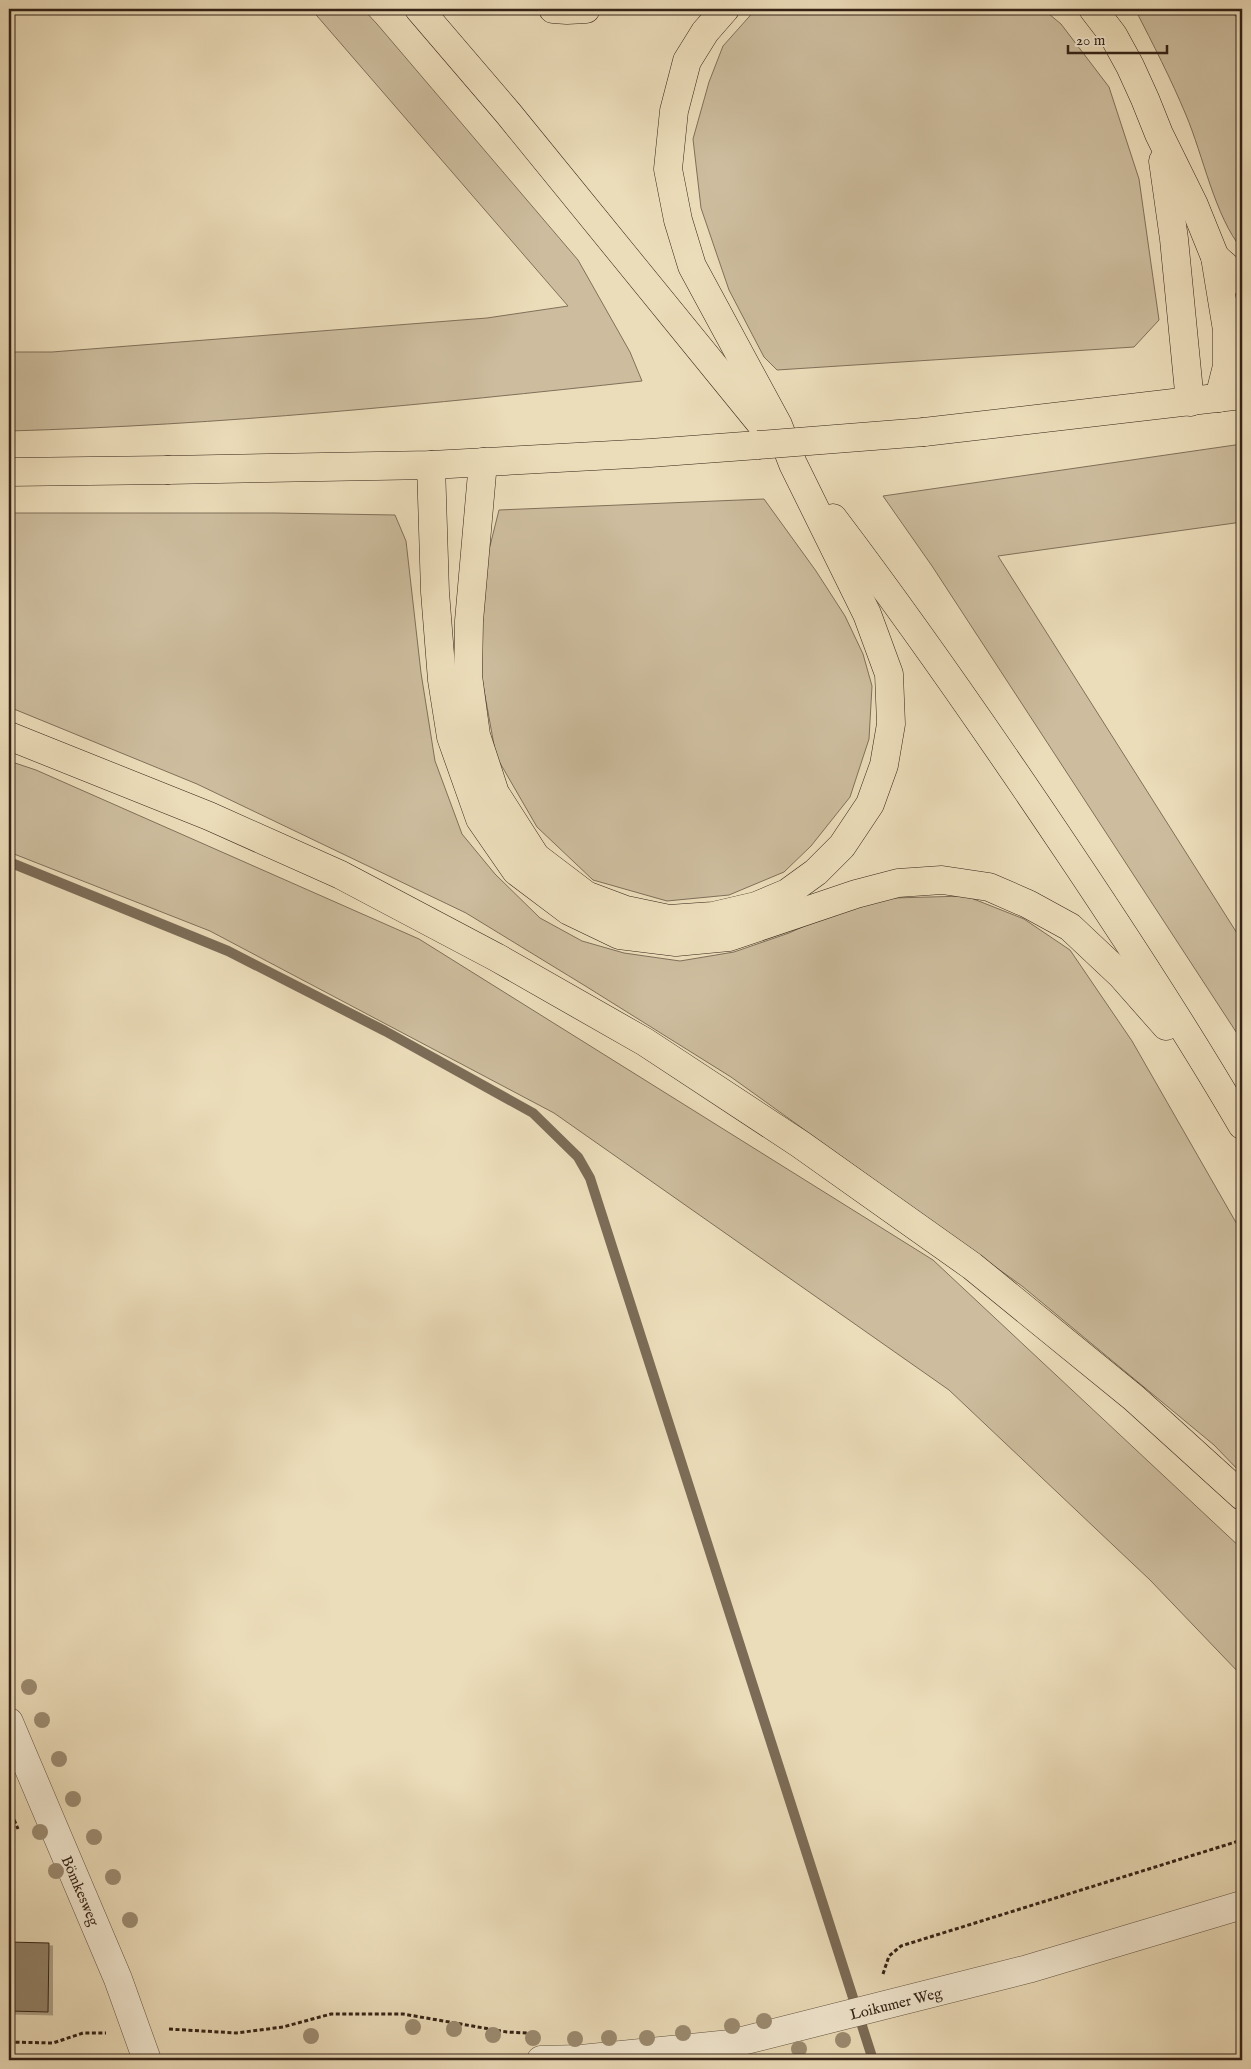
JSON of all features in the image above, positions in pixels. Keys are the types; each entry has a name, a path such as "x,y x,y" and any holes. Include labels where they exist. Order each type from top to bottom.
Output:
{"main road":[{"path":"419,9 508,113 793,464 943,667 1124,934 1242,1125"},
{"path":"553,9 586,9"},
{"path":"483,462 469,621 468,676 476,735 495,793 536,857 586,895 626,910 669,919 713,916 756,906 787,893 816,872 842,846 870,804 884,765 891,724 889,674 867,614 793,464 778,425 692,266 678,220 668,169 674,111 688,61 705,32 725,9"},
{"path":"9,472 431,465 650,454 924,432 1231,397 1227,366 1227,330 1215,257 1194,205 1159,134 1146,99 1130,66 1113,35 1093,9"},
{"path":"1159,134 1174,239 1190,402"},
{"path":"1215,257 1242,282"},
{"path":"431,465 435,592 442,680 451,737 480,818 516,871 569,911 619,935 676,942 729,937 856,894 898,883 942,880 989,887 1028,904 1070,927 1121,975 1224,1094"},
{"path":"9,736 209,816 341,875 496,957 646,1042 800,1144 972,1266 1134,1398 1242,1496"}],"street":[{"name":"Bömkesweg","path":"9,1722 118,1979 147,2060"},
{"name":"Loikumer Weg","path":"541,2060 695,2054 1028,1969 1242,1905"}],"path":[{"path":"881,1978 889,1956 901,1946 1242,1840"},
{"path":"9,2042 53,2043 83,2033 114,2034 160,2028 236,2033 283,2027 331,2014 403,2014 507,2032 534,2033"}],"shaded area":[{"path":"311,9 363,9 377,24 578,260 630,352 642,381 484,398 247,419 9,431 9,352 52,352 487,318 568,306"},
{"path":"756,9 1043,9 1061,24 1109,87 1139,179 1159,320 1134,347 777,370 764,357 729,290 701,208 693,139 709,82 723,46"},
{"path":"1135,9 1231,9 1242,26 1242,249 1224,220 1186,115"},
{"path":"1242,444 1242,522 998,556 1242,941 1242,1041 932,566 883,496"},
{"path":"764,499 816,571 845,616 863,654 872,686 869,739 850,797 811,846 784,872 729,895 667,901 593,880 537,827 496,756 478,657 484,570 499,510"},
{"path":"9,513 395,515 406,541 421,673 435,761 462,834 495,874 540,918 582,941 624,953 680,961 734,952 789,933 839,910 893,898 966,896 1024,919 1070,950 1132,1041 1242,1233 1242,1474 1214,1445 1022,1286 731,1077 587,987 466,913 197,784 9,707"},
{"path":"9,761 36,770 419,939 933,1260 1242,1549 1242,1676 1150,1580 949,1390 554,1113 210,931 9,852"}],"building":[{"path":"9,1942 49,1943 48,2012 9,2011"}],"waterway":[{"path":"9,862 228,951 385,1031 533,1113 578,1157 590,1178 873,2060"}]}
